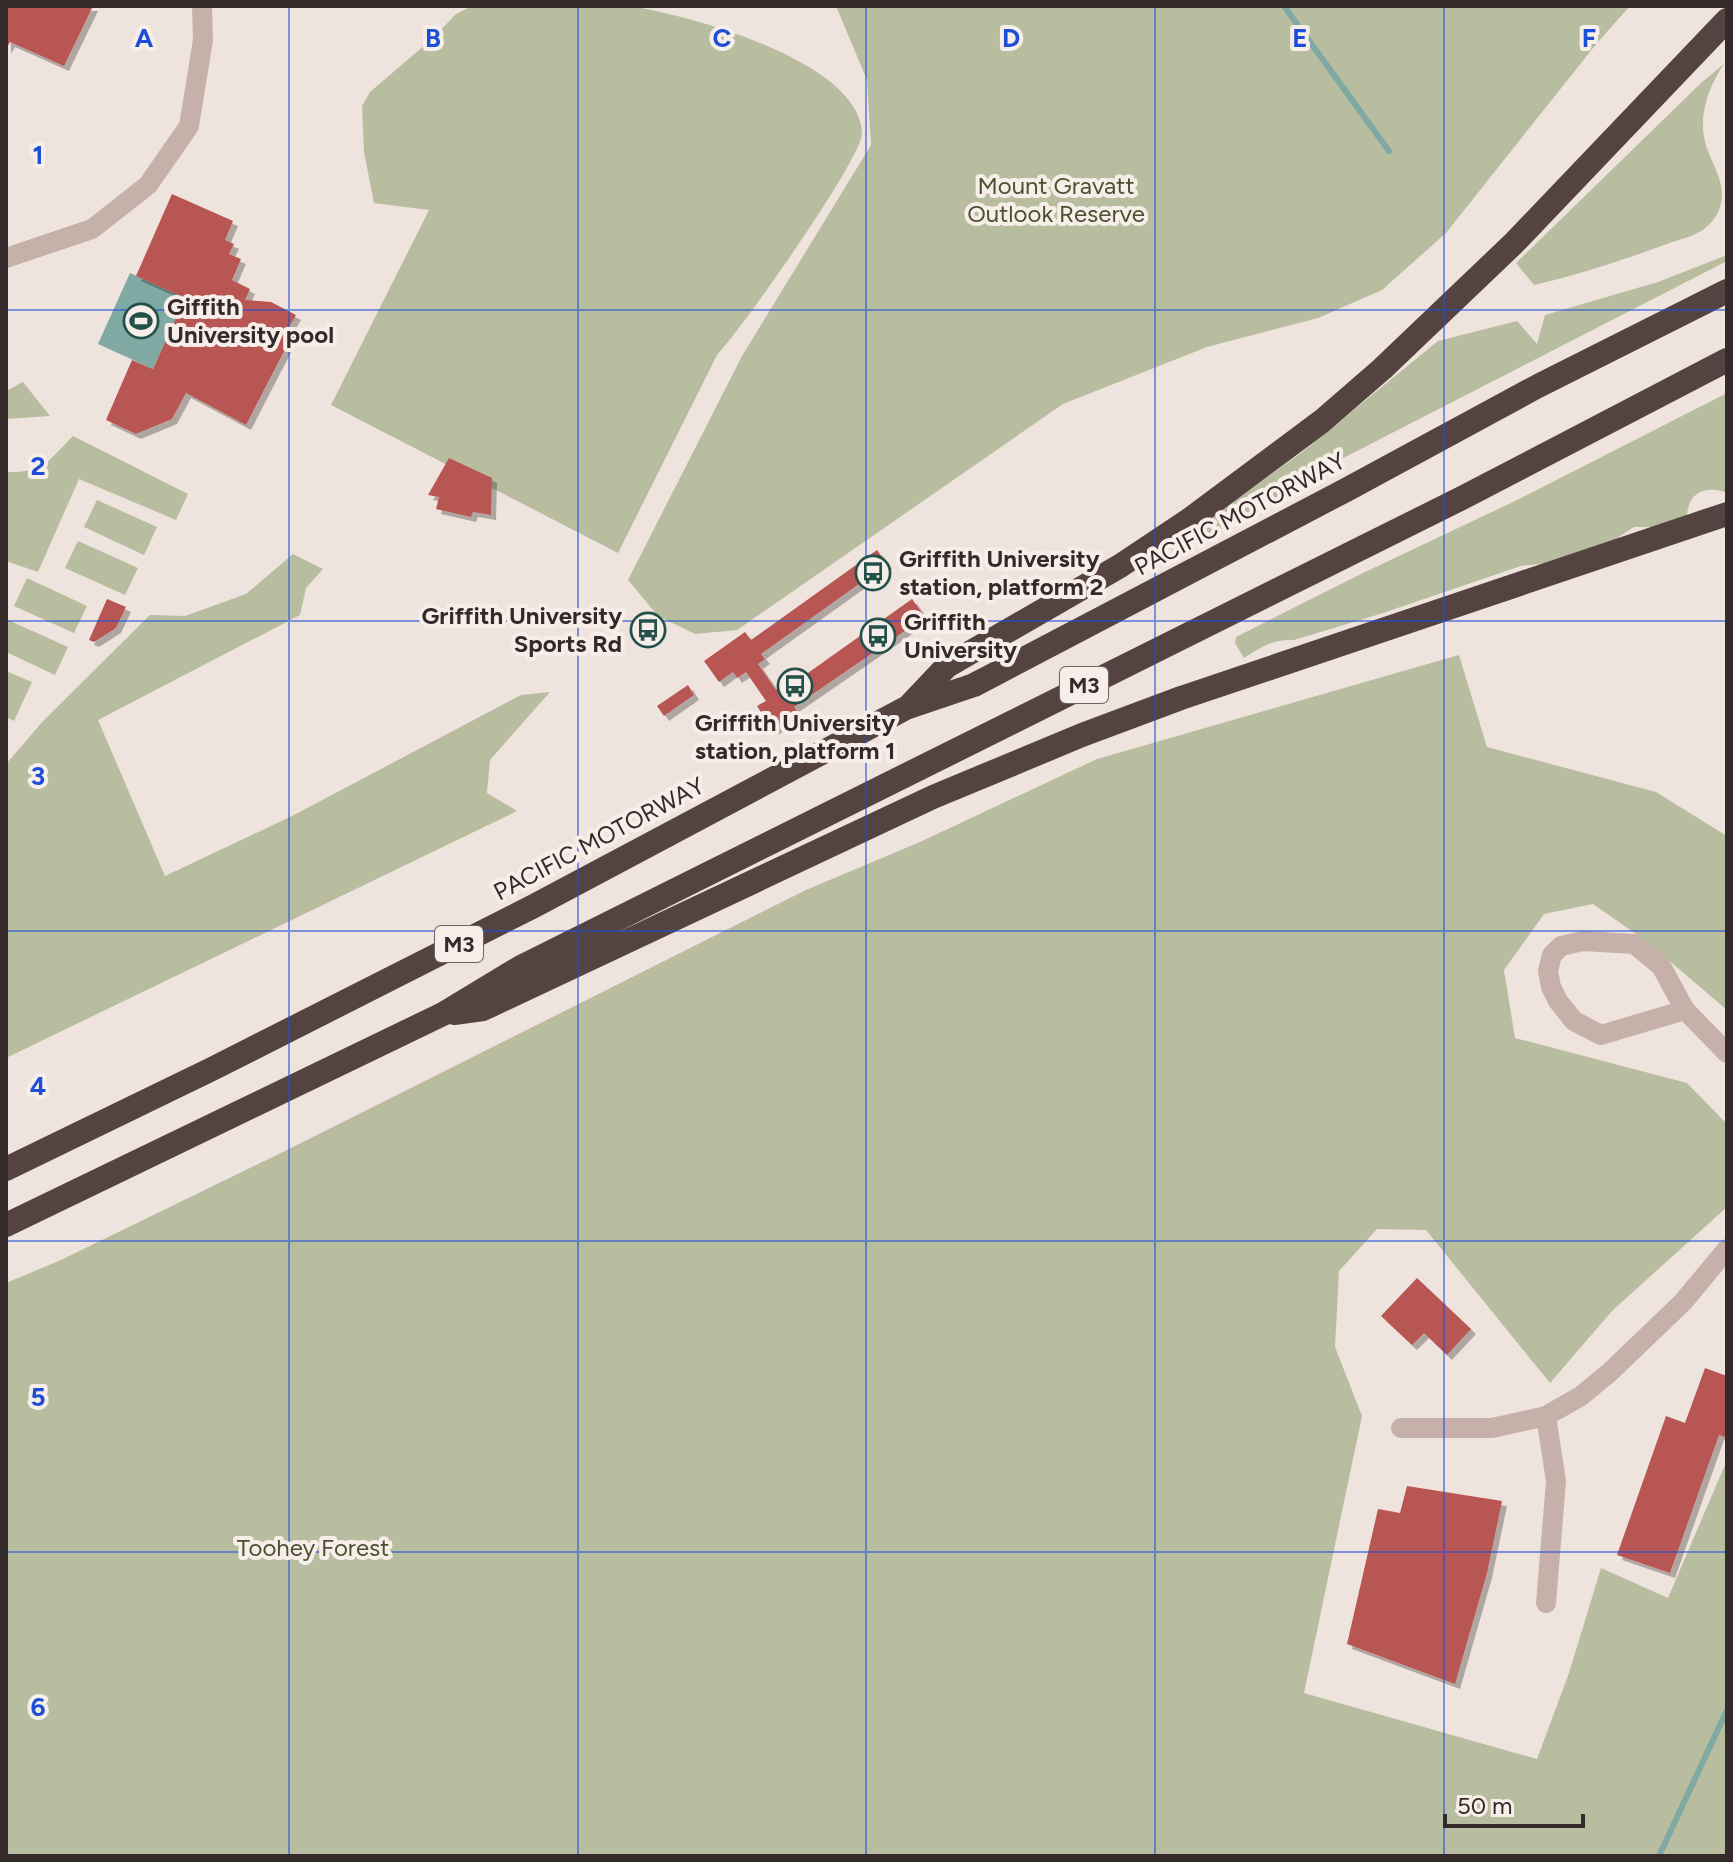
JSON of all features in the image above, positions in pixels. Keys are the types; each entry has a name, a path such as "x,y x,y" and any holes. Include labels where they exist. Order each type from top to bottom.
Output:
{"highway":[{"path":"906,708 947,666 1120,566 1201,511 1322,421 1382,369 1514,243 1727,20"},
{"name":"PACIFIC MOTORWAY","path":"6,1169 534,906 906,708 974,685 1538,386 1727,291"},
{"name":"M3","path":"6,1225 443,1014 521,967 1462,498 1727,360"},
{"path":"443,1014 483,1009 933,797 1082,735 1181,698 1727,514"}],"street":[{"path":"6,258 92,229 148,185 189,126 203,40 202,6"},
{"path":"1685,1010 1601,1035 1574,1021 1558,1001 1548,971 1552,955 1561,946 1583,941 1634,944 1661,966 1685,1010 1727,1053"},
{"path":"1401,1428 1492,1428 1546,1416 1581,1396 1610,1372 1683,1302 1727,1249"},
{"path":"1546,1416 1556,1481 1546,1603"}],"green space":[{"path":"472,6 630,6 728,31 803,64 833,84 854,107 862,133 857,149 823,208 717,355 618,553 331,405 429,210 374,203 364,152 362,106 370,92 456,14"},
{"name":"Mount Gravatt Outlook Reserve","path":"836,6 1630,6 1446,233 1382,290 1318,318 1207,347 1063,404 737,630 695,634 658,616 628,580 742,356 871,145 867,80"},
{"path":"1724,64 1708,95 1703,117 1705,140 1722,192 1720,207 1712,221 1700,232 1685,238 1534,285 1516,263"},
{"path":"1727,255 1727,261 1314,473 1241,521 1200,538 1175,555 1170,547 1301,453 1438,341 1517,321 1537,344 1545,315 1658,282"},
{"path":"23,382 50,416 6,419 6,391"},
{"path":"1727,393 1727,493 1712,490 1700,492 1691,501 1687,516 1654,527 1634,527 1611,542 1547,563 1521,566 1380,614 1294,640 1273,642 1244,658 1235,643 1236,637"},
{"path":"73,436 188,494 176,520 79,479 38,572 6,561 6,472 37,468 51,459"},
{"path":"97,500 157,527 144,555 84,527"},
{"path":"78,541 138,568 125,595 65,568"},
{"path":"293,554 323,569 306,588 300,615 98,720 165,876 292,816 521,695 550,692 490,760 487,793 517,811 6,1058 6,764 44,720 150,615 185,616 246,594"},
{"path":"27,578 87,606 74,633 14,606"},
{"path":"8,620 68,647 55,675 6,652"},
{"name":"Toohey Forest","path":"1459,655 1487,747 1656,792 1727,836 1727,1010 1646,941 1593,904 1544,914 1504,970 1515,1038 1687,1083 1727,1124 1727,1207 1612,1311 1550,1383 1426,1230 1377,1229 1339,1271 1335,1347 1362,1416 1304,1693 1537,1759 1569,1673 1601,1568 1668,1598 1727,1460 1727,1856 6,1856 6,1283 61,1260 285,1151 806,890 920,842 1097,759"},
{"path":"6,671 32,682 14,721 6,717"}],"water":[{"name":"Giffith University pool","path":"130,273 185,298 153,369 98,344"}],"building":[{"path":"6,6 93,6 64,66 10,42 6,49"},
{"path":"172,194 233,221 225,240 234,244 229,254 241,259 232,280 250,289 245,300 271,302 296,315 289,327 295,330 246,425 186,393 172,419 136,434 106,420 132,360 153,369 185,298 136,276"},
{"path":"449,458 492,478 491,515 473,512 471,517 436,509 439,497 428,495"},
{"name":"Griffith University","path":"877,550 887,564 761,654 765,659 758,664 776,690 782,687 784,690 912,599 925,617 794,707 798,713 773,730 757,706 766,701 746,672 737,678 733,672 719,682 704,661 745,632 751,640"},
{"path":"107,599 126,607 116,628 94,642 89,640"},
{"path":"688,685 694,695 664,716 657,706"},
{"path":"1417,1278 1471,1329 1447,1355 1424,1333 1412,1345 1381,1316"},
{"path":"1705,1368 1727,1376 1727,1438 1719,1435 1670,1573 1617,1555 1666,1416 1685,1423"},
{"path":"1407,1486 1502,1501 1487,1573 1455,1684 1347,1644 1378,1509 1400,1513"}],"waterway":[{"path":"1284,6 1389,151"},
{"path":"1659,1856 1727,1710"}],"place":[{"name":"Giffith University pool","path":"141,321"},
{"name":"Griffith University station, platform 2","path":"873,573"},
{"name":"Griffith University Sports Rd","path":"648,630"},
{"name":"Griffith University","path":"878,636"},
{"name":"Griffith University station, platform 1","path":"795,686"}]}
